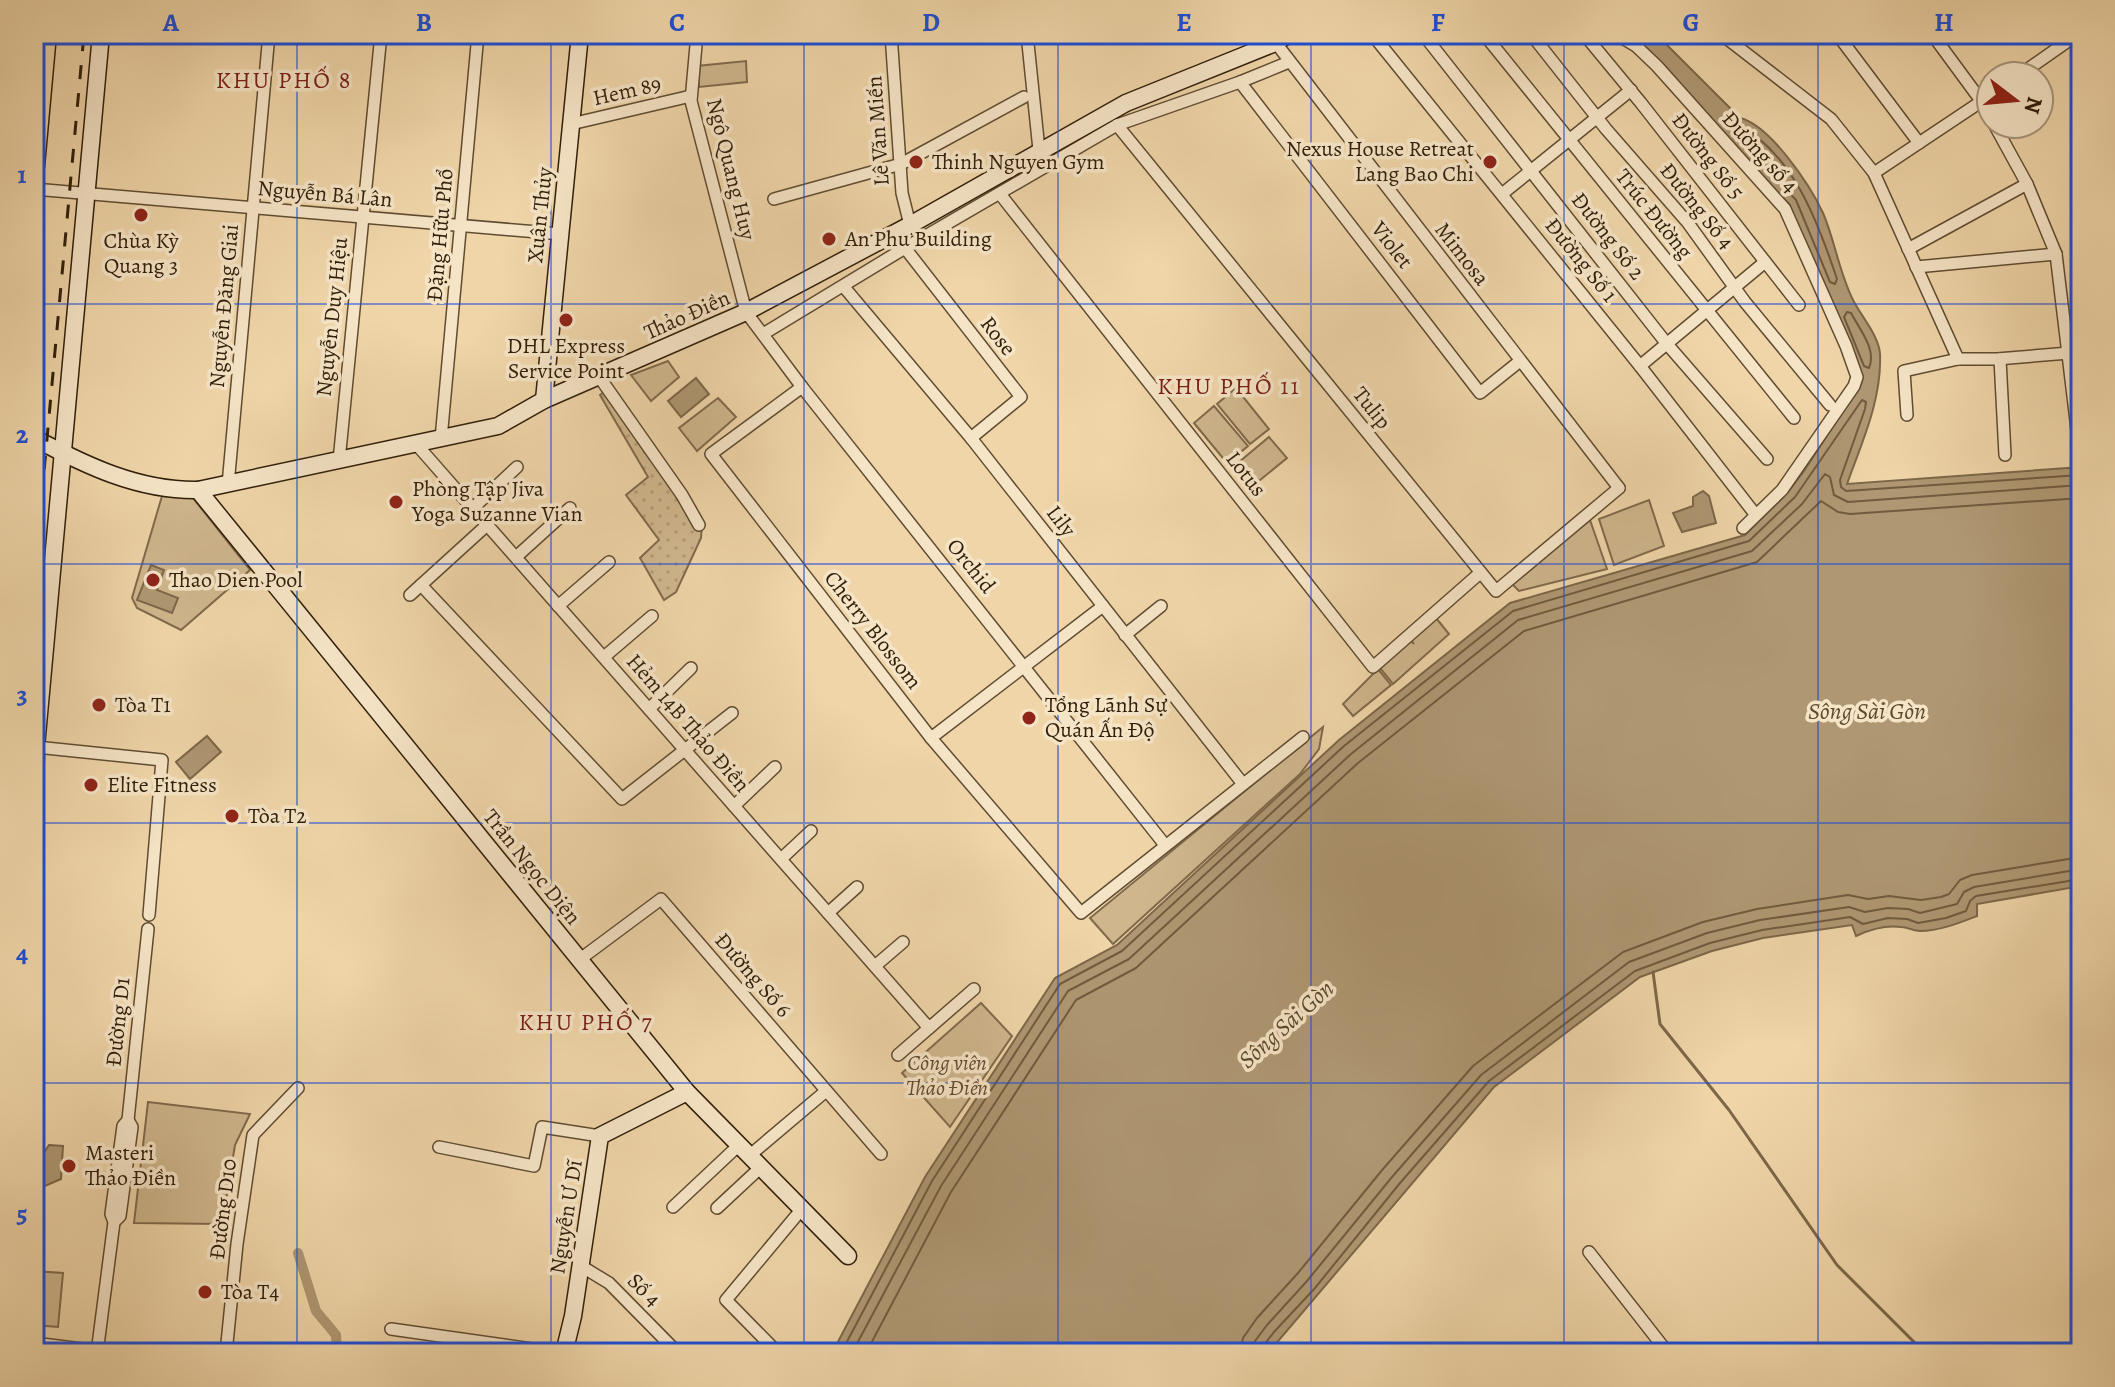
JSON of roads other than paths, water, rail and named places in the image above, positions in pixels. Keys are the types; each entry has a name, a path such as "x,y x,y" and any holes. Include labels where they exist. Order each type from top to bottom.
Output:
{"highway":[{"path":"34,166 46,34"}],"main road":[{"path":"34,825 36,747 101,34"},
{"name":"Xuân Thủy","path":"544,400 580,34"},
{"name":"Thảo Điền","path":"34,438 139,484 158,489 198,490 498,426 544,400 746,312 910,225 1126,103 1278,37"},
{"name":"Thảo Điền","path":"34,451 63,453"},
{"name":"Trần Ngọc Diện","path":"198,490 687,1092 848,1256"},
{"name":"Nguyễn Ư Dĩ","path":"562,1353 581,1266 600,1136 687,1092"}],"street":[{"path":"261,34 269,34"},
{"name":"Nguyễn Đăng Giai","path":"228,485 269,34"},
{"name":"Nguyễn Duy Hiệu","path":"339,461 381,34"},
{"name":"Đặng Hữu Phổ","path":"441,439 478,34"},
{"name":"Ngô Quang Huy","path":"697,34 691,96 746,312"},
{"name":"Lê Văn Miến","path":"891,34 902,193 910,225"},
{"path":"1027,34 1039,150"},
{"name":"Đường Số 1","path":"1372,34 1640,366 1755,514"},
{"name":"Đường Số 2","path":"1423,34 1667,344 1767,459"},
{"name":"Trúc Đường","path":"1484,34 1794,418"},
{"name":"Đường Số 4","path":"1531,34 1688,223 1735,288 1834,410"},
{"name":"Đường Số 5","path":"1584,34 1799,305"},
{"name":"Đường số 4","path":"1616,34 1636,46 1657,66 1785,209 1857,377 1854,386 1834,410"},
{"path":"1721,34 1831,119 1874,173 1958,359"},
{"path":"1837,34 1919,143"},
{"path":"1932,34 1975,84"},
{"path":"2041,60 2078,34"},
{"name":"Mimosa","path":"1278,37 1289,62 1620,493 1496,591 1480,573"},
{"path":"763,334 1117,125 1289,62"},
{"name":"Violet","path":"1240,82 1480,393 1520,361"},
{"path":"1502,194 1631,90"},
{"name":"Hem 89","path":"571,124 691,96"},
{"path":"774,199 901,164 1024,97"},
{"path":"1874,173 1975,106"},
{"name":"Tulip","path":"1117,125 1480,573"},
{"path":"2003,140 2027,184 2056,254 2078,438"},
{"path":"1908,249 2027,184"},
{"name":"Nguyễn Bá Lân","path":"34,189 561,234"},
{"name":"Lotus","path":"1000,194 1373,667 1480,573"},
{"name":"Rose","path":"905,248 1021,397 971,438"},
{"path":"1916,267 2056,254"},
{"path":"1640,366 1765,262"},
{"name":"Lily","path":"844,287 971,438 1243,784"},
{"name":"Orchid","path":"746,312 1165,845"},
{"path":"1907,415 1904,371 1958,359 2081,352"},
{"path":"2000,359 2005,455"},
{"path":"600,378 682,495 699,525"},
{"name":"Cherry Blossom","path":"802,387 711,454 931,738 1081,913 1165,845"},
{"path":"1743,528 1782,490 1834,410"},
{"name":"Hẻm 14B Thảo Điền","path":"417,445 929,1028"},
{"path":"473,508 517,467"},
{"path":"516,557 570,508"},
{"path":"410,595 487,525"},
{"path":"558,606 609,562"},
{"path":"421,585 622,799 732,713"},
{"path":"931,738 1103,606"},
{"path":"1125,635 1161,606"},
{"path":"604,657 652,616"},
{"path":"649,709 691,668"},
{"path":"1165,845 1303,737"},
{"path":"36,747 162,760 149,915"},
{"path":"734,806 775,767"},
{"path":"781,859 811,831"},
{"path":"828,913 857,887"},
{"name":"Đường Số 6","path":"579,960 661,899 881,1154"},
{"name":"Đường D1","path":"98,1352 114,1222 120,1216 132,1127 128,1120 148,929"},
{"path":"875,966 903,942"},
{"path":"898,1055 974,989"},
{"name":"Đường D10","path":"226,1353 237,1244 253,1135 298,1088"},
{"path":"673,1207 749,1156 826,1091"},
{"path":"439,1147 534,1166 542,1127 600,1136"},
{"path":"717,1208 749,1156"},
{"path":"777,1352 726,1300 801,1210"},
{"path":"1589,1252 1668,1353"},
{"name":"Số 4","path":"581,1266 609,1283 674,1349"},
{"path":"391,1329 562,1353"},
{"path":"34,1344 98,1352"}],"water":[{"name":"Sông Sài Gòn","path":"1621,34 1656,34 1740,118 1752,123 1776,144 1799,172 1823,213 1848,289 1873,333 1880,354 1874,404 1847,484 2081,467 2081,886 1977,904 1977,916 1934,930 1889,927 1856,936 1852,925 1763,938 1712,951 1640,977 1494,1087 1268,1353 832,1353 925,1177 1055,978 1117,945 1339,740 1510,603 1745,535 1788,492 1862,382 1789,204"},
{"path":"696,378 709,394 681,417 668,401"},
{"path":"1703,491 1709,496 1716,523 1682,532 1673,513 1693,506 1693,497"},
{"name":"Thao Dien Pool","path":"151,565 164,570 157,590 178,598 172,613 137,600"},
{"path":"207,736 221,752 190,779 176,762"},
{"path":"49,1145 63,1146 61,1179 45,1186 36,1165"}],"waterway":[{"path":"1653,972 1660,1024 1729,1110 1837,1265 1925,1353"},
{"path":"298,1253 316,1311 336,1335 337,1353"}],"railway":[{"path":"34,581 84,34"}],"place":[{"name":"Thinh Nguyen Gym","path":"916,162"},
{"name":"Nexus House Retreat Lang Bao Chi","path":"1490,162"},
{"name":"Chùa Kỳ Quang 3","path":"141,215"},
{"name":"An Phu Building","path":"829,239"},
{"name":"DHL Express Service Point","path":"566,320"},
{"name":"Phòng Tập Jiva Yoga Suzanne Vian","path":"396,502"},
{"name":"Thao Dien Pool","path":"153,580"},
{"name":"Tòa T1","path":"99,705"},
{"name":"Tổng Lãnh Sự Quán Ấn Độ","path":"1029,718"},
{"name":"Elite Fitness","path":"91,785"},
{"name":"Tòa T2","path":"232,816"},
{"name":"Masteri Thảo Điền","path":"69,1166"},
{"name":"Tòa T4","path":"205,1292"}],"district":[{"name":"KHU PHỐ 8","path":"284,80"},
{"name":"KHU PHỐ 11","path":"1229,386"},
{"name":"KHU PHỐ 7","path":"586,1022"}],"park label":[{"name":"Công viên Thảo Điền","path":"947,1076"}]}
